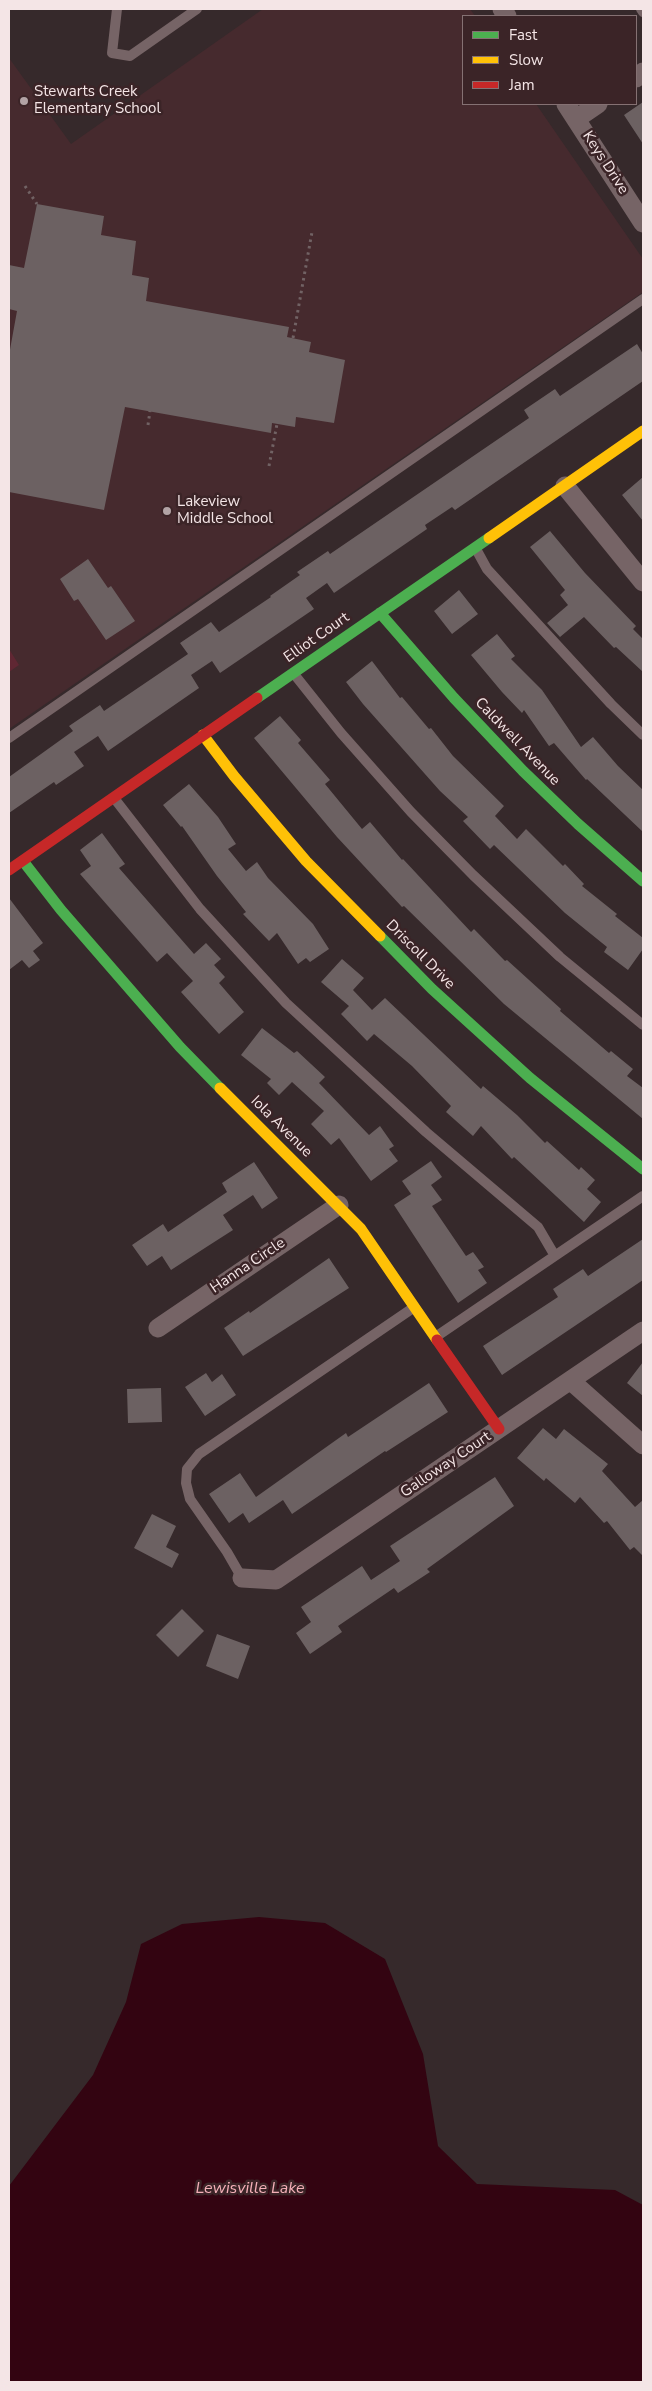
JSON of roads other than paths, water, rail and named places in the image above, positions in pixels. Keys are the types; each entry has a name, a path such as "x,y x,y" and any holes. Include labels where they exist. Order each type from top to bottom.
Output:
{"street":[{"path":"571,111 594,105"},
{"name":"Keys Drive","path":"571,111 643,223"},
{"name":"Elliot Court","path":"9,870 643,431"},
{"path":"565,486 643,582"},
{"name":"Caldwell Avenue","path":"380,613 454,698 523,771 578,824 643,881"},
{"name":"Driscoll Drive","path":"203,735 234,776 306,861 432,989 530,1078 643,1168"},
{"name":"Iola Avenue","path":"23,861 61,910 180,1047 361,1229 416,1306 499,1429"},
{"name":"Hanna Circle","path":"158,1328 339,1205"},
{"name":"Galloway Court","path":"242,1578 276,1580 643,1331"},
{"path":"571,1381 643,1445"}],"lane":[{"path":"117,9 112,53 130,56 196,9"},
{"path":"9,738 643,299"},
{"path":"475,548 487,570 611,704 643,735"},
{"path":"293,672 341,733 473,875 560,957 643,1025"},
{"path":"114,797 200,909 286,1003 426,1132 538,1227 556,1256"},
{"path":"437,1337 643,1196"},
{"path":"242,1578 227,1552 190,1499 186,1483 187,1469 199,1454 416,1306"}],"water":[{"name":"Lewisville Lake","path":"259,1917 325,1923 385,1959 423,2054 438,2146 477,2184 615,2190 643,2205 643,2382 9,2382 9,2186 93,2075 126,2002 141,1944 182,1924"}],"place":[{"name":"Stewarts Creek Elementary School","path":"24,101"},
{"name":"Lakeview Middle School","path":"167,511"}]}
